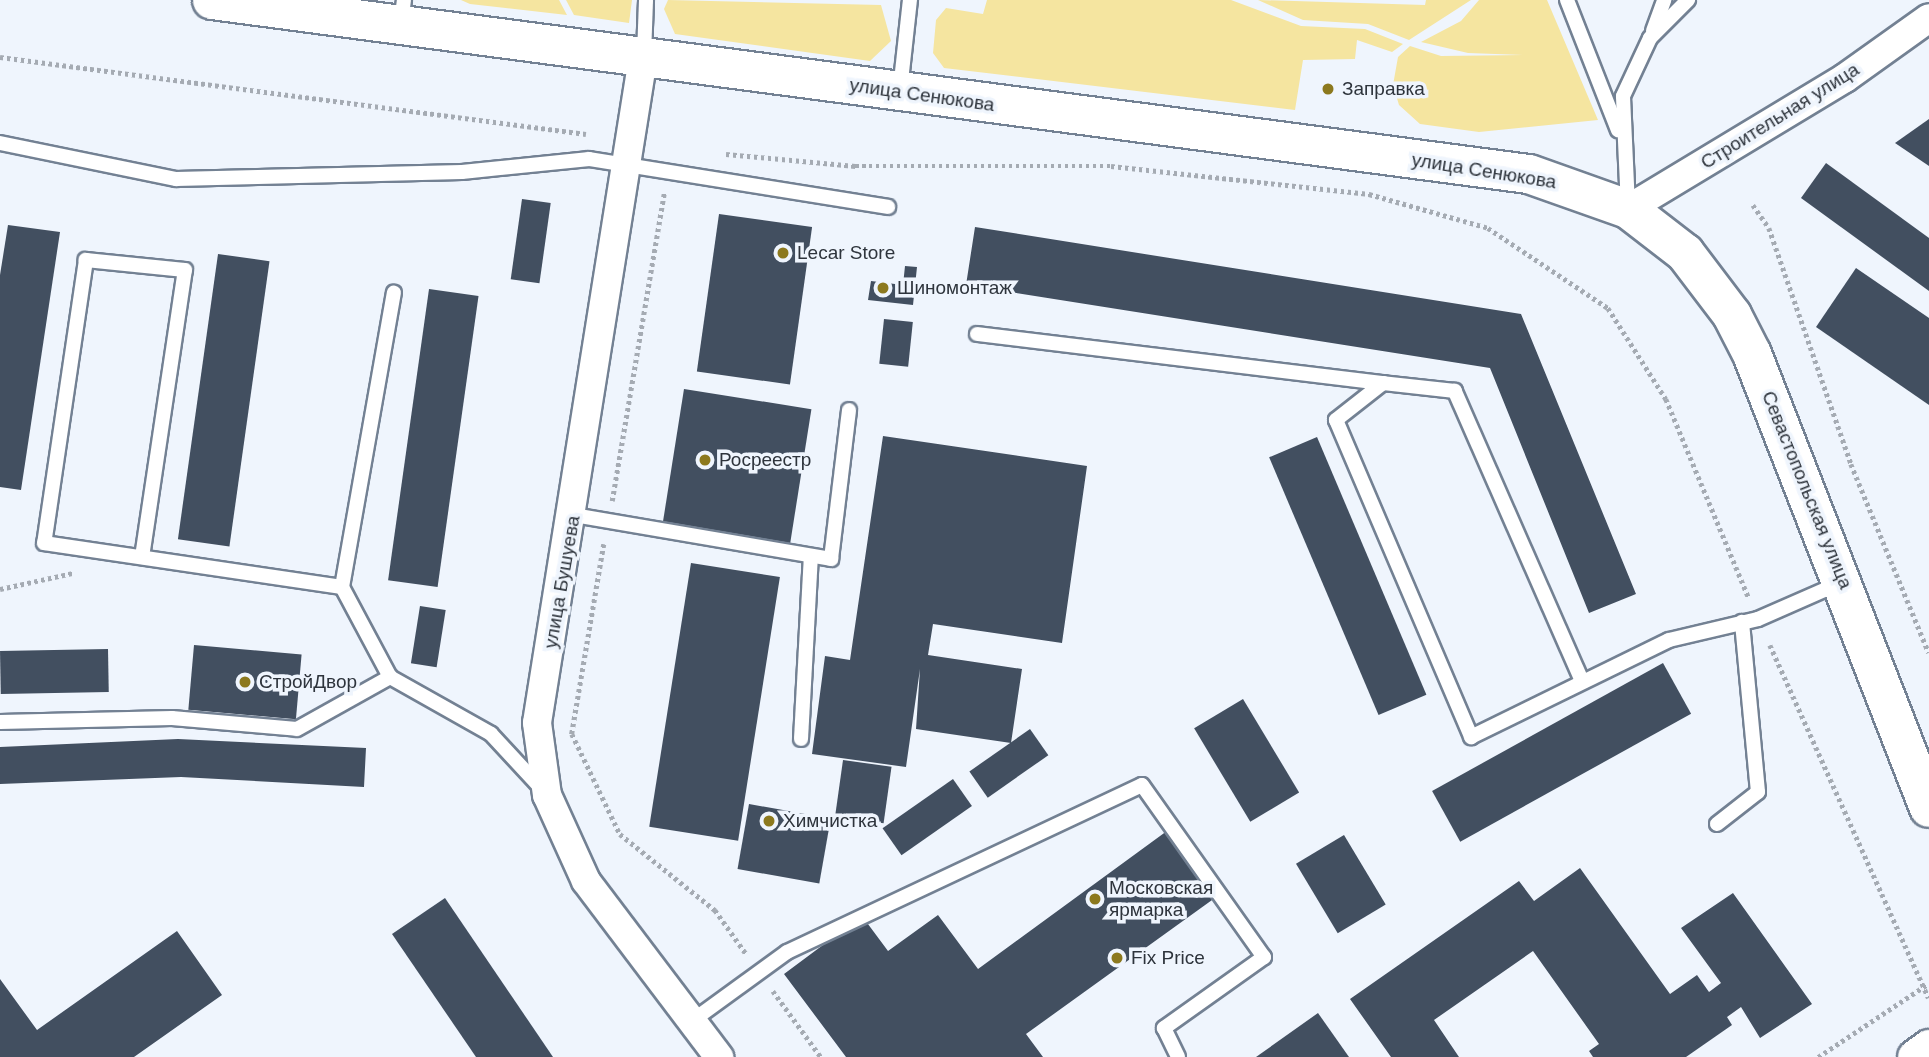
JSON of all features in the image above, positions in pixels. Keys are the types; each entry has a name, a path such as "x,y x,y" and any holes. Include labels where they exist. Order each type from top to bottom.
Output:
{"main road":[{"name":"улица Сенюкова","path":"212,0 402,13 643,58 1529,174 1628,209"},
{"name":"Севастопольская улица","path":"1628,209 1674,242 1732,315 1844,581 1929,808"}],"street":[{"name":"Строительная улица","path":"1628,209 1845,78 1929,18"},
{"name":"улица Бушуева","path":"643,58 575,515 537,723 547,795 586,881 719,1057"},
{"path":"1915,1057 1929,1047"}],"lane":[{"path":"643,58 646,0"},
{"path":"900,92 909,0"},
{"path":"1567,0 1624,144"},
{"path":"1628,209 1622,96 1650,38 1664,0"},
{"path":"1650,38 1688,0"},
{"path":"0,143 176,179 462,172 630,154 888,206"},
{"path":"142,557 186,270 86,260 44,543 342,587"},
{"path":"394,293 342,587 390,677 491,734 547,795"},
{"path":"976,334 1455,391 1582,681"},
{"path":"1383,383 1336,420 1471,737 1669,640 1758,619 1844,581"},
{"path":"575,515 831,559 849,410"},
{"path":"801,739 811,556"},
{"path":"1717,824 1758,792 1742,622"},
{"path":"0,722 172,718 297,729 390,677"},
{"path":"692,1021 787,951 1142,785 1264,957 1164,1028 1178,1057"}],"path":[{"path":"0,57 630,154"},
{"path":"710,153 855,166 1111,166 1369,194 1488,228 1608,308 1666,399 1758,619 1928,984 1929,998"},
{"path":"1752,205 1769,228 1851,464 1929,653"},
{"path":"620,834 715,910 821,1057"},
{"path":"1818,1057 1928,984"}],"shaded area":[{"path":"461,0 559,0 567,15 470,4"},
{"path":"566,0 632,0 629,23 574,15"},
{"path":"668,0 881,5 891,41 870,61 675,34 664,9"},
{"path":"987,0 1231,0 1301,26 1365,29 1403,44 1392,52 1357,40 1355,59 1303,60 1295,110 944,68 933,53 936,20 946,8 983,14"},
{"path":"1258,0 1425,5 1426,0 1471,0 1409,40 1368,24 1303,20"},
{"path":"1479,0 1547,0 1598,120 1479,132 1420,124 1399,105 1393,85 1398,57 1410,46 1441,56 1523,55 1468,53 1421,42 1461,21"}],"building":[{"path":"1929,119 1929,166 1895,143"},
{"path":"1826,163 1929,238 1929,291 1801,198"},
{"path":"522,199 551,203 539,283 511,279"},
{"path":"719,214 812,227 790,385 697,371"},
{"path":"8,225 60,232 21,490 0,487 0,275"},
{"path":"975,227 1521,314 1636,594 1589,613 1490,368 966,285"},
{"path":"218,254 269,261 229,546 178,539"},
{"path":"905,266 917,267 913,305 868,300 871,281 903,285"},
{"path":"1856,268 1929,318 1929,405 1816,327"},
{"path":"429,289 479,296 438,587 388,580"},
{"path":"884,319 913,322 908,367 879,364"},
{"path":"684,389 811,409 790,546 662,526"},
{"path":"883,436 1087,466 1062,643 933,624 928,655 1022,669 1011,743 916,729 920,669 906,767 812,754 825,656 850,660"},
{"path":"1317,437 1426,695 1379,715 1269,457"},
{"path":"691,563 780,577 738,841 649,827"},
{"path":"420,606 446,610 437,667 411,663"},
{"name":"СтройДвор","path":"194,645 302,654 296,719 188,710"},
{"path":"108,649 109,692 1,694 0,651"},
{"path":"1663,663 1691,714 1460,842 1432,791"},
{"path":"1243,699 1299,792 1250,822 1194,728"},
{"path":"1030,729 1048,755 988,798 969,771"},
{"path":"178,739 366,748 364,787 181,777 0,784 0,747"},
{"path":"843,760 892,767 884,823 835,816"},
{"path":"953,779 972,806 901,855 883,828"},
{"path":"749,804 831,818 819,883 738,869"},
{"path":"1171,828 1219,895 1026,1034 1043,1057 846,1057 784,974 862,916 888,951 938,915 978,969"},
{"path":"1344,835 1386,904 1338,933 1296,864"},
{"path":"1580,868 1670,994 1697,975 1709,992 1721,983 1681,928 1733,893 1812,1004 1760,1038 1741,1007 1727,1017 1732,1025 1686,1057 1593,1057 1589,1051 1599,1044 1533,951 1434,1020 1459,1057 1391,1057 1350,999 1519,881 1534,901"},
{"path":"445,898 553,1057 476,1057 392,934"},
{"path":"177,931 222,995 134,1057 0,1057 0,979 37,1030"},
{"path":"1318,1013 1349,1057 1256,1057"}],"place":[{"name":"Заправка","path":"1328,89"},
{"name":"Lecar Store","path":"783,253"},
{"name":"Шиномонтаж","path":"883,288"},
{"name":"Росреестр","path":"705,460"},
{"name":"СтройДвор","path":"245,682"},
{"name":"Химчистка","path":"769,821"},
{"name":"Московская ярмарка","path":"1095,899"},
{"name":"Fix Price","path":"1117,958"}]}
